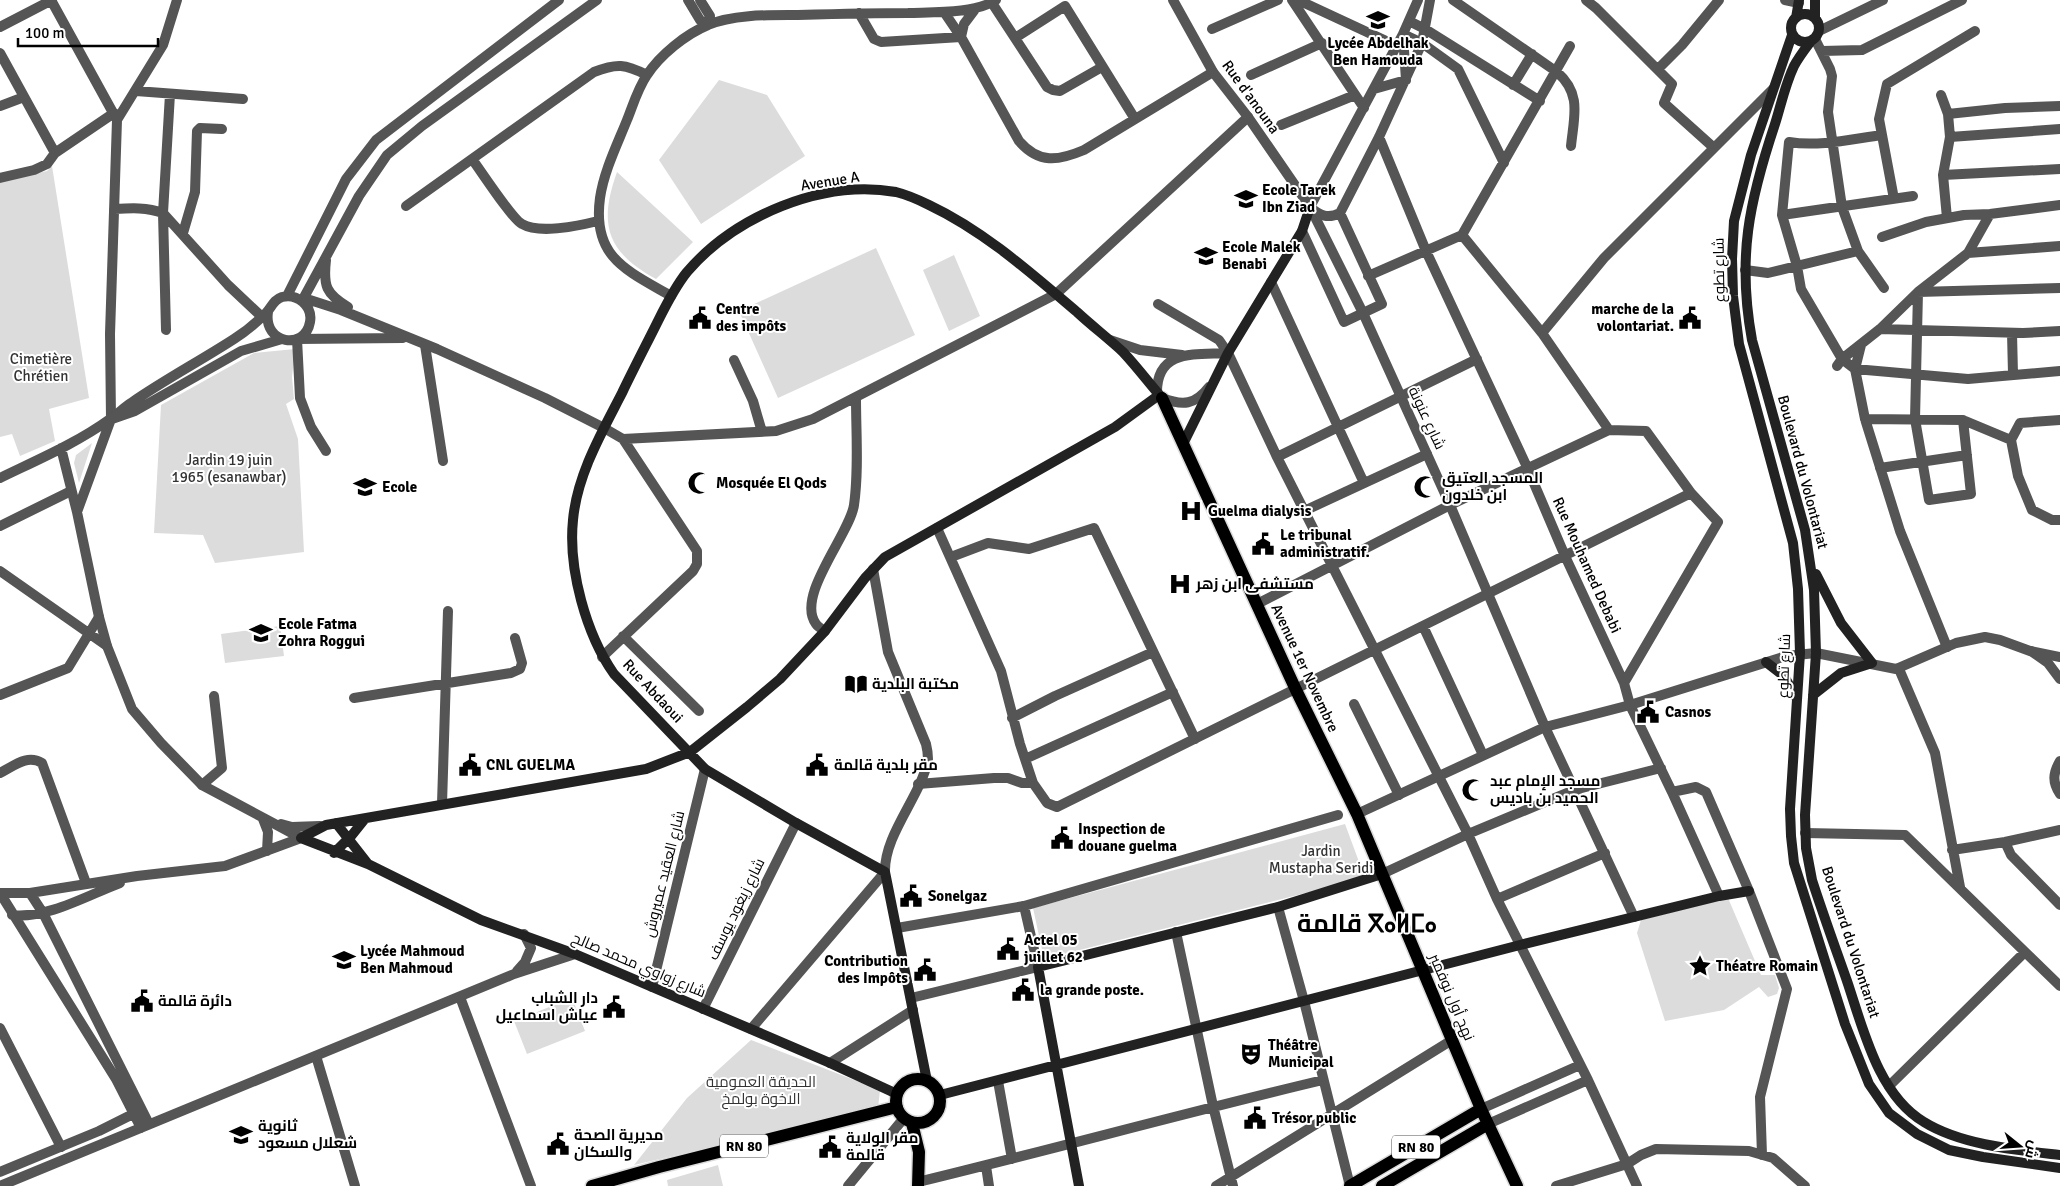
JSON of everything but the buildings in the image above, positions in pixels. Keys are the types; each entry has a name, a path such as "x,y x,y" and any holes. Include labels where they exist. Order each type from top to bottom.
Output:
{"main road":[{"path":"1799,1 1796,18 1791,26 1792,35 1798,41 1815,37 1815,0"},
{"path":"1796,18 1803,14 1815,18"},
{"name":"شارع تطوع","path":"1792,35 1751,155 1734,221 1732,259 1733,296 1739,344 1793,543 1798,589 1800,653 1793,760 1791,836 1794,863 1845,1024 1870,1084 1889,1113 1918,1134 1949,1150 1983,1158 2060,1168"},
{"name":"Boulevard du Volontariat","path":"1815,37 1794,66 1759,171 1750,212 1745,270 1747,312 1752,340 1805,530 1811,562 1816,653 1805,833 1812,880 1862,1025 1880,1071 1888,1086 1903,1104 1922,1122 1941,1132 1992,1145 2060,1155"},
{"name":"Avenue A","path":"604,428 670,296 686,273 711,248 764,215 792,203 849,190 899,193 940,210 992,243 1056,294 1107,340 1142,372 1159,395"},
{"path":"1183,444 1228,353 1302,231 1310,207"},
{"path":"301,838 316,832 320,826 364,820 442,804 646,769 690,752 780,679 825,632 873,569 885,557 1107,431 1159,395"},
{"name":"Avenue 1er Novembre","path":"1159,395 1296,690 1357,814"},
{"name":"Rue Abdaoui","path":"604,428 584,472 572,521 573,554 580,595 602,657 614,674 705,769 796,823 885,872"},
{"path":"1811,562 1822,590 1841,623 1872,663 1841,673 1813,695"},
{"path":"1766,662 1779,671 1789,683 1798,704"},
{"path":"1793,760 1808,760"},
{"name":"نهج أول نوفمبر","path":"1357,814 1481,1109 1517,1186"},
{"path":"334,852 364,820"},
{"name":"شارع زواوي محمد صالح","path":"336,823 368,864"},
{"name":"شارع زواوي محمد صالح","path":"301,838 368,864 481,920 575,954 830,1063 902,1111"},
{"path":"885,872 927,1081"},
{"path":"1079,1186 1038,967 1278,907 1382,874"},
{"path":"940,1095 1520,945 1719,896 1749,891"},
{"path":"918,1184 919,1152 929,1121 938,1112 940,1095 935,1086 927,1081 913,1080 906,1083 902,1111 919,1152"},
{"name":"RN 80","path":"1350,1186 1481,1109"},
{"path":"902,1111 919,1124 929,1121"},
{"name":"RN 80","path":"592,1186 659,1167 902,1111"},
{"name":"RN 80","path":"1382,1186 1488,1124"}],"street":[{"path":"0,27 52,0 116,116 110,334 111,419 77,512"},
{"path":"0,178 34,170 47,164 55,154 116,116 136,91 163,45 176,0"},
{"path":"287,296 346,179 376,140 559,0"},
{"path":"302,300 370,178 387,155 422,126 597,0"},
{"path":"688,0 700,20 708,25"},
{"path":"700,0 710,16 708,25"},
{"name":"Rue d'anouna","path":"1173,0 1213,72 1248,117 1310,207"},
{"path":"1212,29 1278,0"},
{"path":"1292,0 1364,108"},
{"path":"1298,0 1397,46"},
{"path":"1418,0 1397,46 1310,207 1318,214 1333,216 1340,213 1379,137 1422,43 1430,0"},
{"path":"1453,0 1567,80 1573,92 1575,108 1571,146"},
{"path":"1586,0 1672,84 1664,103 1713,147"},
{"path":"1658,69 1682,45 1719,0"},
{"path":"1785,0 1799,1"},
{"path":"1883,0 1815,37 1832,76 1828,112 1842,206 1858,251 1884,288"},
{"path":"1822,51 1862,50 1962,0"},
{"path":"670,296 624,269 611,256 602,237 598,221 601,191 606,172 647,75 666,54 690,35 708,25 735,18 753,16 944,12 976,8 994,1 1015,38 1047,87 1060,91 1102,67"},
{"path":"1015,38 1065,6 1135,119"},
{"path":"961,38 964,24 976,8"},
{"path":"707,10 716,15 735,18"},
{"path":"944,12 961,38 1019,141 1032,154 1049,159 1084,150 1213,72"},
{"path":"859,13 874,39 881,42 961,38"},
{"path":"690,35 695,27 697,15"},
{"path":"1409,21 1426,28 1540,101"},
{"path":"1894,199 1878,119 1887,84 1975,31"},
{"path":"1403,34 1422,43 1458,70 1504,163"},
{"path":"1403,34 1406,80"},
{"path":"1251,75 1322,43"},
{"path":"1368,276 1462,235 1558,72 1570,46"},
{"path":"0,53 55,154"},
{"path":"1513,85 1532,54"},
{"path":"406,206 594,72 618,65 629,66 647,75"},
{"path":"1374,89 1406,80"},
{"path":"1542,333 1604,258 1774,88"},
{"path":"136,91 243,99"},
{"path":"166,330 163,213 170,94"},
{"path":"1281,126 1355,95"},
{"path":"1941,96 1948,114 1950,137 1943,175 1947,218"},
{"path":"0,106 24,98"},
{"path":"1948,114 2005,108 2060,106"},
{"path":"623,439 762,432 792,427 814,419 856,398 1056,294 1248,117"},
{"path":"183,234 196,192 197,131 200,128 222,129"},
{"path":"1950,137 2060,129"},
{"path":"1882,135 1832,142 1799,144 1789,142 1782,215 1797,266 1801,289 1840,362 1855,369 1968,379 2060,371"},
{"name":"Rue Mouhamed Debabi","path":"1379,137 1426,251 1527,467 1565,556 1624,683 1630,704 1719,896"},
{"path":"472,159 520,223 534,230 568,227 598,221"},
{"path":"1943,175 2060,169"},
{"path":"1782,215 1913,196"},
{"path":"1882,237 1926,222 1947,218 2060,205"},
{"name":"شارع عنونة","path":"1310,207 1363,313 1450,505 1545,727 1634,917"},
{"path":"114,209 154,209 163,213 228,285 265,314 272,334 282,339 289,341 297,339 407,338"},
{"path":"1302,231 1344,322 1382,304 1340,213"},
{"path":"1840,362 1880,329 1918,292 1968,253 1990,214"},
{"path":"1462,235 1542,333 1609,430"},
{"path":"1968,253 2060,246"},
{"path":"1745,270 1768,273 1858,251"},
{"path":"327,254 324,274 328,292 338,301 370,322"},
{"path":"1271,282 1364,483"},
{"path":"1918,292 2060,288"},
{"path":"1918,292 1918,330 1914,374 1915,419 1929,500 1971,494 1963,420"},
{"path":"0,478 60,448 111,419 130,403 236,338 265,314 273,302 287,296 310,300 341,310 426,345 545,398 623,439 697,551 698,564 693,571 602,657"},
{"path":"297,339 307,330 311,316 302,300"},
{"path":"1158,304 1219,340 1228,353 1304,511 1468,834 1497,899 1588,1080 1636,1186"},
{"path":"1880,329 2012,333 2060,332"},
{"path":"2012,333 2013,374"},
{"path":"111,419 135,411 241,351 282,339"},
{"path":"297,339 300,398 304,414 326,451"},
{"path":"1107,340 1140,350 1182,355 1228,353"},
{"path":"426,345 443,461"},
{"path":"1861,346 1855,369 1865,419 1900,531 1947,647"},
{"path":"1182,355 1170,360 1162,370 1158,377 1159,395 1187,403 1202,396 1211,385"},
{"path":"1277,456 1477,359"},
{"path":"734,360 753,401 762,432"},
{"path":"825,632 815,623 812,613 812,602 824,566 847,526 854,506 856,398"},
{"path":"1865,419 1963,420 2010,440"},
{"path":"2060,420 2020,424 2010,440 2018,476 2032,510 2052,520 2060,520"},
{"path":"1257,604 1450,505 1527,467 1609,430 1646,431 1691,492 1718,522 1624,683"},
{"path":"60,448 77,512 99,617 107,646 132,709 161,743 202,785 301,838"},
{"path":"1304,511 1427,454"},
{"path":"1880,468 1967,455"},
{"path":"0,526 71,491"},
{"path":"937,528 1001,671 1012,718 1033,783 1047,804 1057,807 1296,690 1691,492"},
{"path":"951,557 988,543 1029,549 1094,528 1195,739"},
{"path":"751,1028 885,872 888,852 928,758 926,744 888,652 873,569"},
{"path":"0,571 107,646"},
{"path":"442,804 448,611"},
{"path":"0,695 68,668 99,617"},
{"path":"1423,626 1484,755"},
{"path":"623,636 699,712"},
{"path":"1357,814 1545,727 1630,704 1800,653 1816,653 1899,669 1947,647 1970,639 1985,637 2000,640 2030,651 2060,657"},
{"path":"354,698 510,673 520,669 522,664 515,638"},
{"path":"2030,651 2048,663 2060,679"},
{"path":"1012,718 1055,696 1154,652"},
{"path":"1899,669 1935,753 1960,888"},
{"path":"1025,759 1173,692"},
{"path":"202,785 222,768 214,696"},
{"path":"1354,704 1399,795"},
{"path":"0,773 28,759 35,759 42,763 86,883"},
{"path":"2060,761 2054,776 2055,785 2060,794"},
{"path":"1382,874 1468,834 1574,790 1661,768"},
{"name":"شارع العقيد عميروش","path":"652,987 705,769"},
{"path":"918,784 1008,778 1022,783 1033,783"},
{"path":"1672,792 1696,787 1706,792 1749,891 1788,989 1760,1097 1762,1155"},
{"path":"897,928 1024,906 1338,815"},
{"path":"263,818 292,827 320,826"},
{"path":"263,818 268,832 267,851"},
{"name":"شارع زيغود يوسف","path":"704,1009 796,823"},
{"path":"1952,850 2005,842 2060,830"},
{"path":"1805,833 1905,835 2060,986"},
{"path":"138,1112 12,915 0,893 30,893 86,883 225,866 301,838"},
{"path":"2005,842 2011,855 2060,906"},
{"path":"1497,899 1605,853"},
{"path":"12,915 25,916 43,913 137,876"},
{"path":"30,893 43,913 145,1126"},
{"path":"911,998 1038,967 1024,906"},
{"path":"1278,907 1304,1001 1350,1186"},
{"path":"1176,932 1213,1106 1232,1181"},
{"path":"514,974 526,962 531,948 524,934"},
{"path":"1888,1086 2025,952"},
{"path":"0,1186 514,974 575,954"},
{"path":"460,997 531,1186"},
{"path":"830,1063 913,1010"},
{"path":"0,1028 61,1147"},
{"path":"1216,1186 1232,1181 1332,1114 1452,1040"},
{"path":"316,1056 355,1186"},
{"path":"1481,1109 1580,1065"},
{"path":"918,1184 1213,1106 1323,1080"},
{"path":"1488,1124 1588,1080"},
{"path":"998,1081 1012,1159"},
{"path":"848,1186 902,1111"},
{"path":"0,1172 99,1131 138,1112"},
{"path":"1556,1186 1627,1164 1641,1155 1656,1150 1749,1151 1773,1158 1805,1186"},
{"path":"986,1166 989,1186"}],"green space":[{"path":"719,80 767,95 805,156 701,224 659,160"},
{"name":"Cimetière Chrétien","path":"52,166 89,398 49,409 55,441 20,456 12,434 0,437 0,182 47,171"},
{"path":"617,172 693,242 656,279 639,269 627,258 617,247 611,235 608,222 608,207"},
{"path":"876,248 915,335 778,398 739,311"},
{"path":"954,255 980,316 949,331 923,270"},
{"name":"Jardin 19 juin 1965 (esanawbar)","path":"295,349 292,377 294,399 286,404 298,439 304,552 215,563 203,535 154,533 161,405 254,353"},
{"path":"92,443 79,483 74,463 76,455"},
{"path":"280,626 284,656 225,663 221,634"},
{"name":"Jardin Mustapha Seridi","path":"1345,824 1365,878 1044,959 1033,908"},
{"path":"1728,898 1761,975 1775,975 1779,988 1777,994 1768,997 1759,987 1724,1010 1665,1021 1637,933 1641,920"},
{"path":"572,998 585,1031 527,1054 514,1021"},
{"name":"الحديقة العمومية الاخوة بولمخ","path":"751,1040 880,1090 878,1108 634,1165 687,1098"},
{"path":"718,1165 723,1186 668,1186 667,1180"}],"place":[{"name":"Lycée Abdelhak Ben Hamouda","path":"1378,20"},
{"name":"Ecole Tarek Ibn Ziad","path":"1246,199"},
{"name":"Ecole Malek Benabi","path":"1206,256"},
{"name":"Centre des impôts","path":"700,318"},
{"name":"marche de la volontariat.","path":"1690,318"},
{"name":"Mosquée El Qods","path":"699,483"},
{"name":"Ecole","path":"365,487"},
{"name":"المسجد العتيق ابن خلدون","path":"1425,487"},
{"name":"Guelma dialysis","path":"1191,511"},
{"name":"Le tribunal administratif.","path":"1263,544"},
{"name":"مستشفى ابن زهر","path":"1180,584"},
{"name":"Ecole Fatma Zohra Roggui","path":"261,633"},
{"name":"مكتبة البلدية","path":"856,684"},
{"name":"Casnos","path":"1648,712"},
{"name":"CNL GUELMA","path":"470,765"},
{"name":"مقر بلدية قالمة","path":"817,765"},
{"name":"مسجد الإمام عبد الحميد بن باديس","path":"1473,790"},
{"name":"Inspection de douane guelma","path":"1062,838"},
{"name":"Sonelgaz","path":"911,896"},
{"name":"Actel 05 juillet 62","path":"1008,949"},
{"name":"Lycée Mahmoud Ben Mahmoud","path":"344,960"},
{"name":"Théatre Romain","path":"1700,966"},
{"name":"Contribution des Impôts","path":"925,970"},
{"name":"la grande poste.","path":"1023,990"},
{"name":"دائرة قالمة","path":"142,1001"},
{"name":"دار الشباب عياش اسماعيل","path":"614,1007"},
{"name":"Théâtre Municipal","path":"1251,1054"},
{"name":"Trésor public","path":"1255,1118"},
{"name":"ثانوية شعلال مسعود","path":"241,1135"},
{"name":"مديرية الصحة والسكان","path":"558,1144"},
{"name":"مقر الولاية قالمة","path":"830,1147"}],"district":[{"name":"قالمة ⴳⴰⵍⵎⴰ","path":"1367,923"}]}
